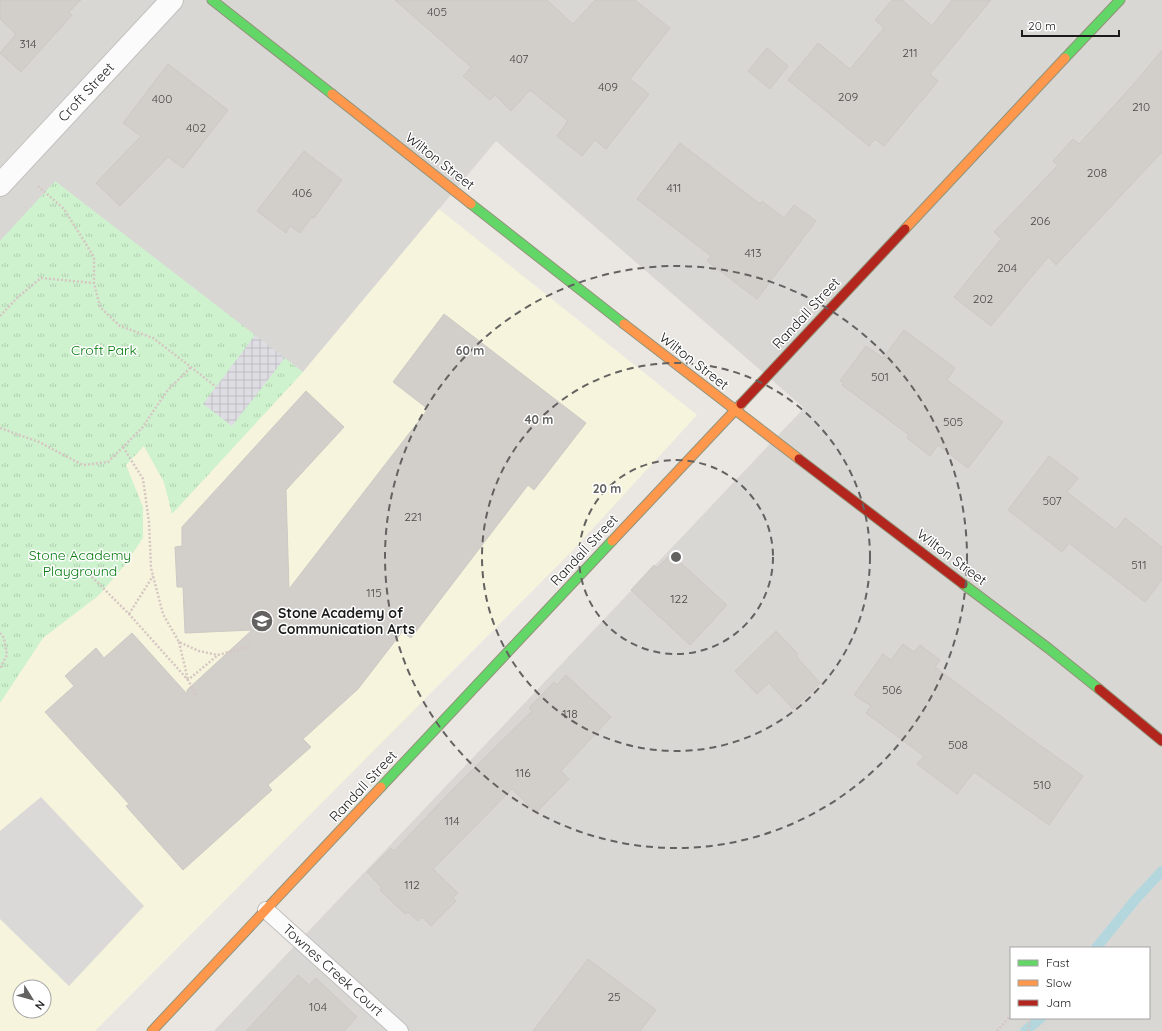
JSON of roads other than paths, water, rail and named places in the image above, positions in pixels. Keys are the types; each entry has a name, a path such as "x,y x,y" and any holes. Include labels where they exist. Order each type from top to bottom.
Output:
{"street":[{"name":"Croft Street","path":"0,185 172,0"},
{"name":"Wilton Street","path":"212,0 735,410 1048,648 1162,741"},
{"name":"Randall Street","path":"152,1031 1120,0"}],"lane":[{"name":"Townes Creek Court","path":"266,910 400,1031"}],"waterway":[{"path":"1097,947 1135,900 1162,871"},
{"path":"1025,1031 1040,1019"}],"place":[{"name":"Stone Academy of Communication Arts","path":"262,621"}],"park label":[{"name":"Croft Park","path":"104,350"},
{"name":"Stone Academy Playground","path":"80,564"}]}
